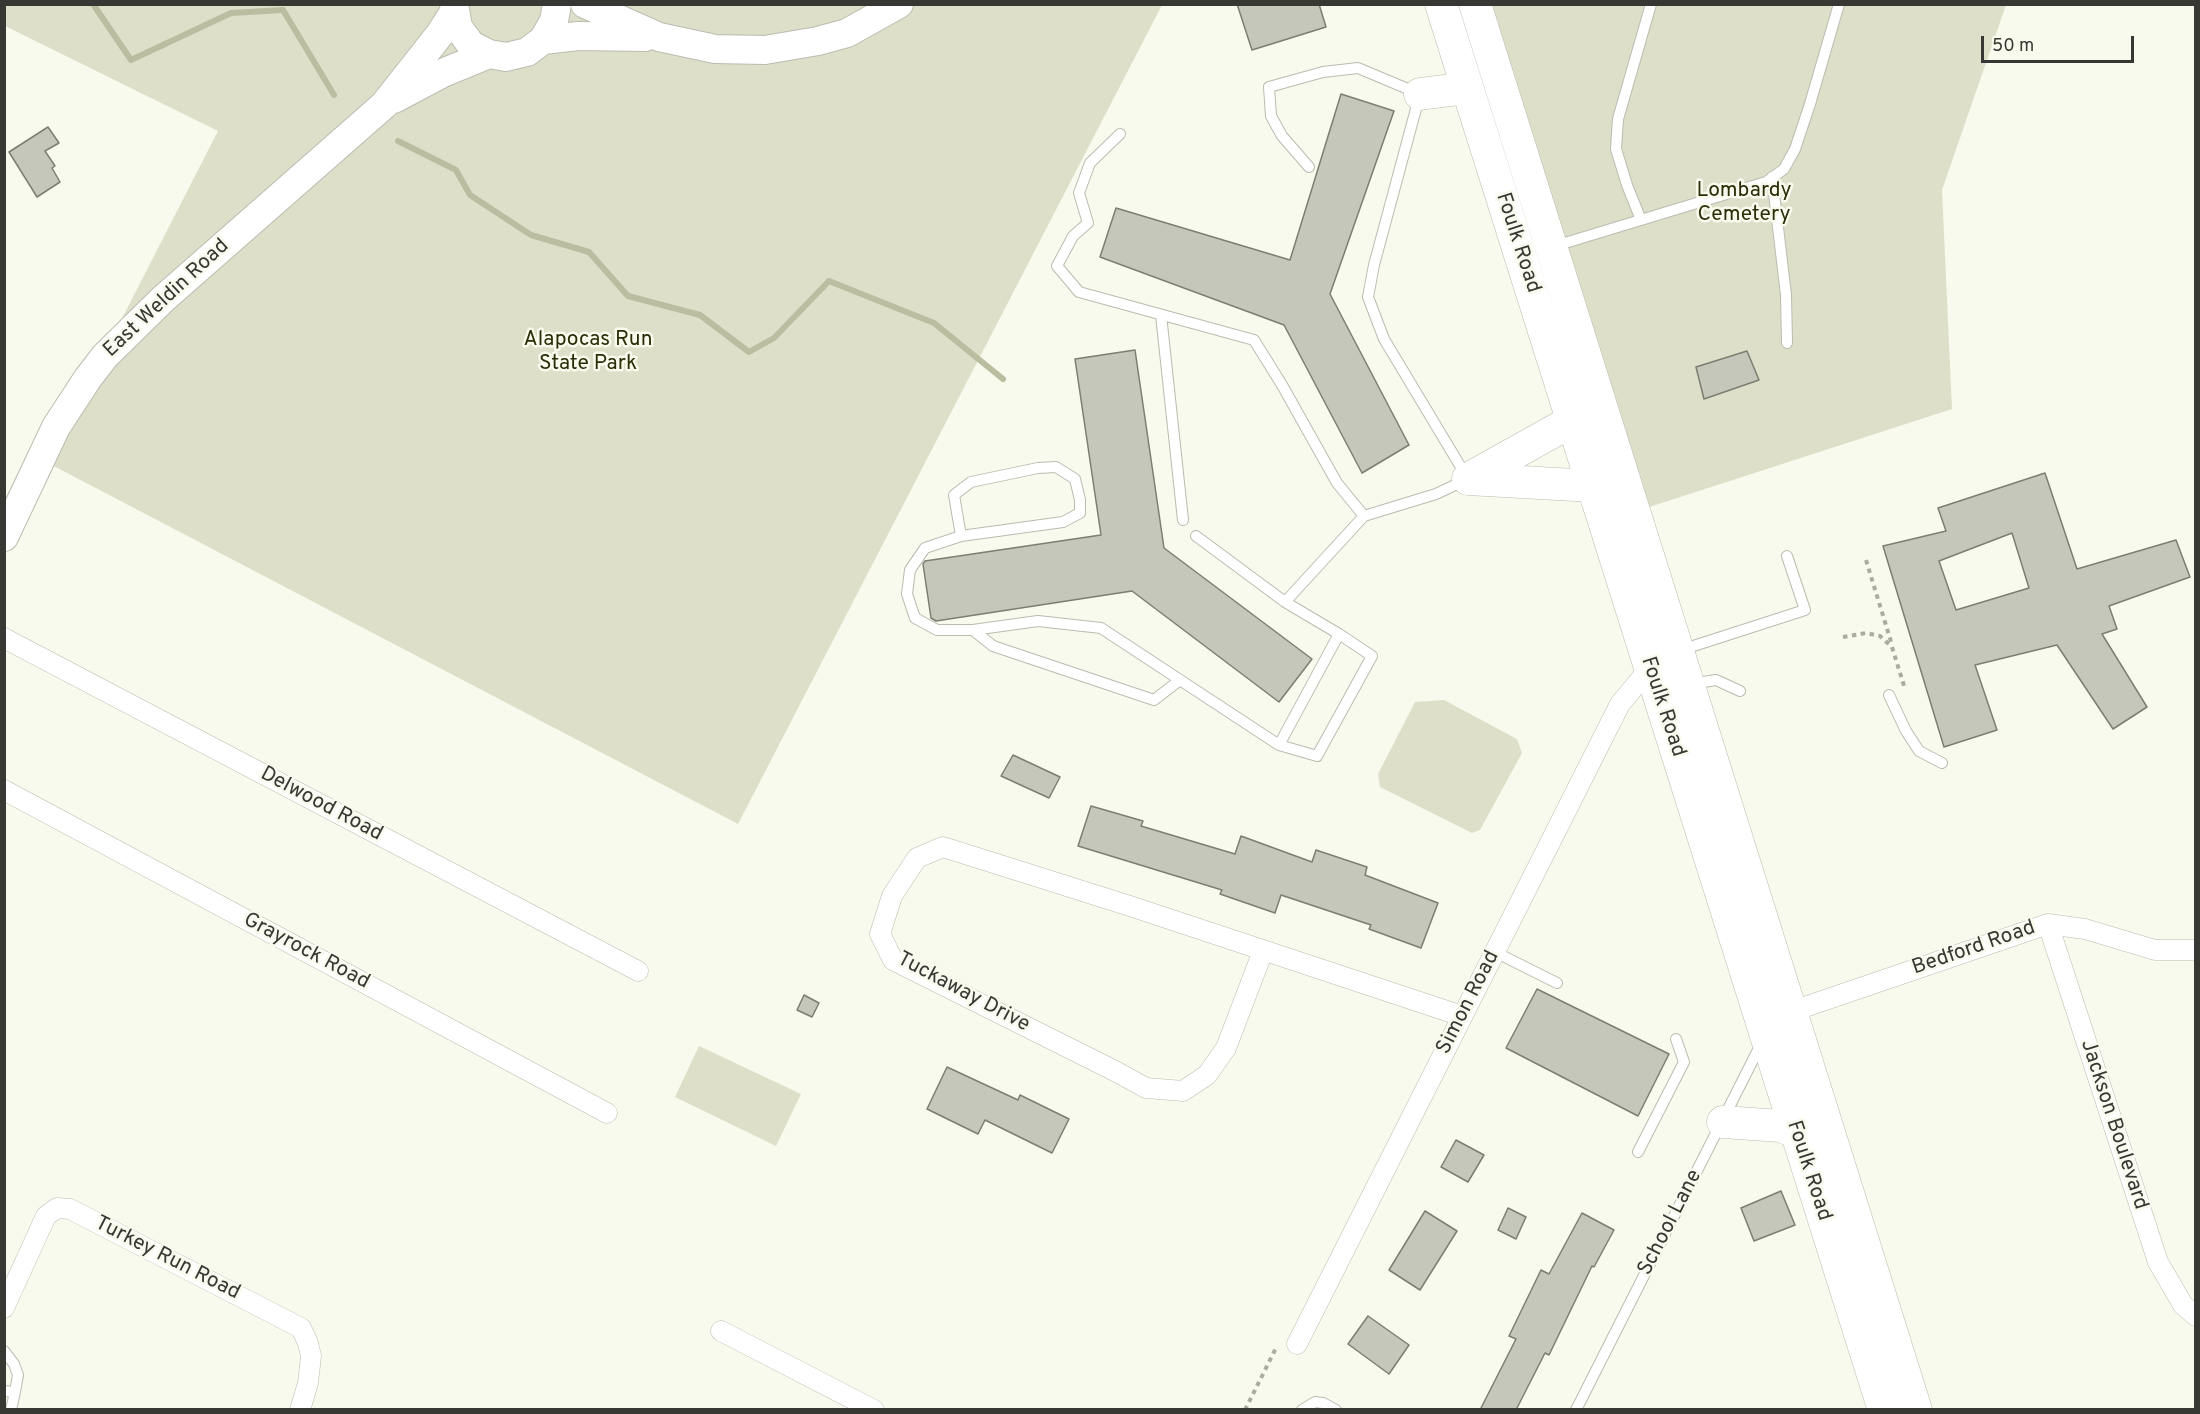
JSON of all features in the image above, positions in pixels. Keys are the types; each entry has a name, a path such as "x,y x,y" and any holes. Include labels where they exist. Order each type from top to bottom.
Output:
{"main road":[{"name":"Foulk Road","path":"1441,4 1884,1410"},
{"name":"Foulk Road","path":"1475,4 1916,1410"},
{"path":"1420,94 1467,88"},
{"path":"1468,479 1572,421"},
{"path":"1468,479 1593,486"},
{"path":"1723,1122 1781,1126 1797,1133"}],"street":[{"path":"454,8 458,27 464,37 475,47 489,54 506,57 519,55 543,40 553,24 557,4"},
{"path":"585,4 659,37"},
{"path":"543,40 578,36 659,37 715,49 774,49 847,33 899,4"},
{"name":"East Weldin Road","path":"4,537 56,427 105,356 163,299 384,105 440,34 454,8"},
{"name":"East Weldin Road","path":"384,105 445,72 489,54"},
{"path":"1521,257 1551,247"},
{"name":"Delwood Road","path":"4,638 638,971"},
{"name":"Simon Road","path":"1288,1342 1462,1016 1620,704 1650,668"},
{"name":"Grayrock Road","path":"4,790 607,1113"},
{"name":"Tuckaway Drive","path":"1263,951 1226,1047 1207,1075 1183,1091 1146,1088 893,960 880,934 892,896 917,858 943,847 1263,951 1462,1016"},
{"name":"Bedford Road","path":"1766,1035 1790,1012 2048,924 2085,929 2155,950 2196,950"},
{"name":"Jackson Boulevard","path":"2048,924 2158,1262 2183,1305 2196,1316"},
{"name":"Turkey Run Road","path":"4,1308 46,1216 57,1208 70,1209 301,1328 311,1356 308,1383 300,1410"},
{"path":"721,1331 874,1410"}],"lane":[{"path":"1641,220 1616,149 1618,119 1651,4"},
{"path":"1551,247 1766,182 1784,169 1795,149 1839,4"},
{"path":"1285,602 1364,516 1436,494 1468,479 1384,339 1368,297 1374,265 1420,94 1358,68 1323,72 1269,87 1271,116 1282,136 1309,167"},
{"path":"1120,134 1090,163 1079,193 1088,222 1073,236 1057,266 1079,292 1254,340 1337,483 1364,516"},
{"path":"1772,177 1786,294 1787,343"},
{"path":"1161,315 1183,520"},
{"path":"961,536 954,495 971,482 1038,468 1056,467 1075,479 1080,500 1080,513 1063,522 961,536 925,548 910,570 907,594 915,618 937,630 973,630 1038,621 1101,628 1279,745 1317,756 1372,656 1285,602 1196,536"},
{"path":"1678,651 1805,610 1787,556"},
{"path":"973,630 993,646 1154,700 1180,680"},
{"path":"1279,745 1339,634"},
{"path":"1688,684 1716,680 1740,691"},
{"path":"1889,695 1905,731 1919,751 1942,763"},
{"path":"1495,952 1557,983"},
{"name":"School Lane","path":"1576,1410 1766,1035"},
{"path":"1638,1152 1684,1062 1676,1039"},
{"path":"4,1351 14,1364 18,1375 10,1392 11,1410"},
{"path":"1302,1410 1315,1402 1323,1403 1336,1410"}],"path":[{"path":"1866,560 1892,647"},
{"path":"1245,1410 1288,1342"}],"green space":[{"name":"Alapocas Run State Park","path":"4,5 1162,5 738,824 48,463 218,131 5,26"},
{"name":"Lombardy Cemetery","path":"1475,5 2006,5 1942,190 1952,409 1634,512"},
{"path":"1444,700 1517,739 1522,753 1480,830 1472,833 1380,787 1378,774 1415,702"},
{"path":"699,1046 801,1094 776,1146 675,1097"}],"building":[{"path":"1237,4 1319,4 1326,27 1252,50"},
{"path":"1341,94 1394,111 1330,294 1409,445 1362,473 1284,325 1100,257 1116,208 1290,260"},
{"path":"48,127 59,143 45,151 55,166 52,168 60,182 37,197 9,152"},
{"path":"1135,350 1164,548 1312,659 1279,702 1132,591 936,621 931,618 923,564 925,561 1101,535 1075,359"},
{"path":"1747,351 1759,380 1704,399 1696,367"},
{"path":"2045,473 2077,569 2176,540 2190,577 2109,606 2117,629 2102,634 2147,707 2113,729 2057,645 1975,665 1997,730 1944,747 1883,546 1946,531 1938,508","holes":["2012,533 2029,588 1956,610 1939,561"]},
{"path":"1013,755 1060,777 1049,798 1001,776"},
{"path":"1091,806 1143,821 1141,826 1235,854 1241,836 1312,862 1316,850 1367,867 1365,875 1438,903 1421,948 1369,929 1371,925 1281,895 1275,913 1220,894 1222,890 1078,846"},
{"path":"1537,989 1669,1054 1638,1116 1506,1048"},
{"path":"804,995 819,1003 812,1017 797,1010"},
{"path":"947,1067 1018,1100 1020,1095 1069,1119 1052,1153 985,1120 978,1134 927,1109"},
{"path":"1456,1140 1484,1155 1468,1182 1441,1167"},
{"path":"1781,1191 1795,1225 1754,1241 1741,1208"},
{"path":"1508,1208 1526,1217 1516,1239 1498,1230"},
{"path":"1425,1211 1457,1231 1420,1290 1389,1270"},
{"path":"1582,1213 1614,1230 1594,1267 1592,1266 1549,1355 1545,1353 1516,1410 1480,1410 1516,1339 1509,1336 1541,1270 1549,1274"},
{"path":"1368,1316 1409,1345 1389,1374 1348,1344"}],"waterway":[{"path":"93,4 131,60 231,13 283,10 334,95"},
{"path":"398,141 456,170 470,195 531,235 589,252 628,296 700,315 749,352 774,338 829,281 934,323 1003,379"}]}
